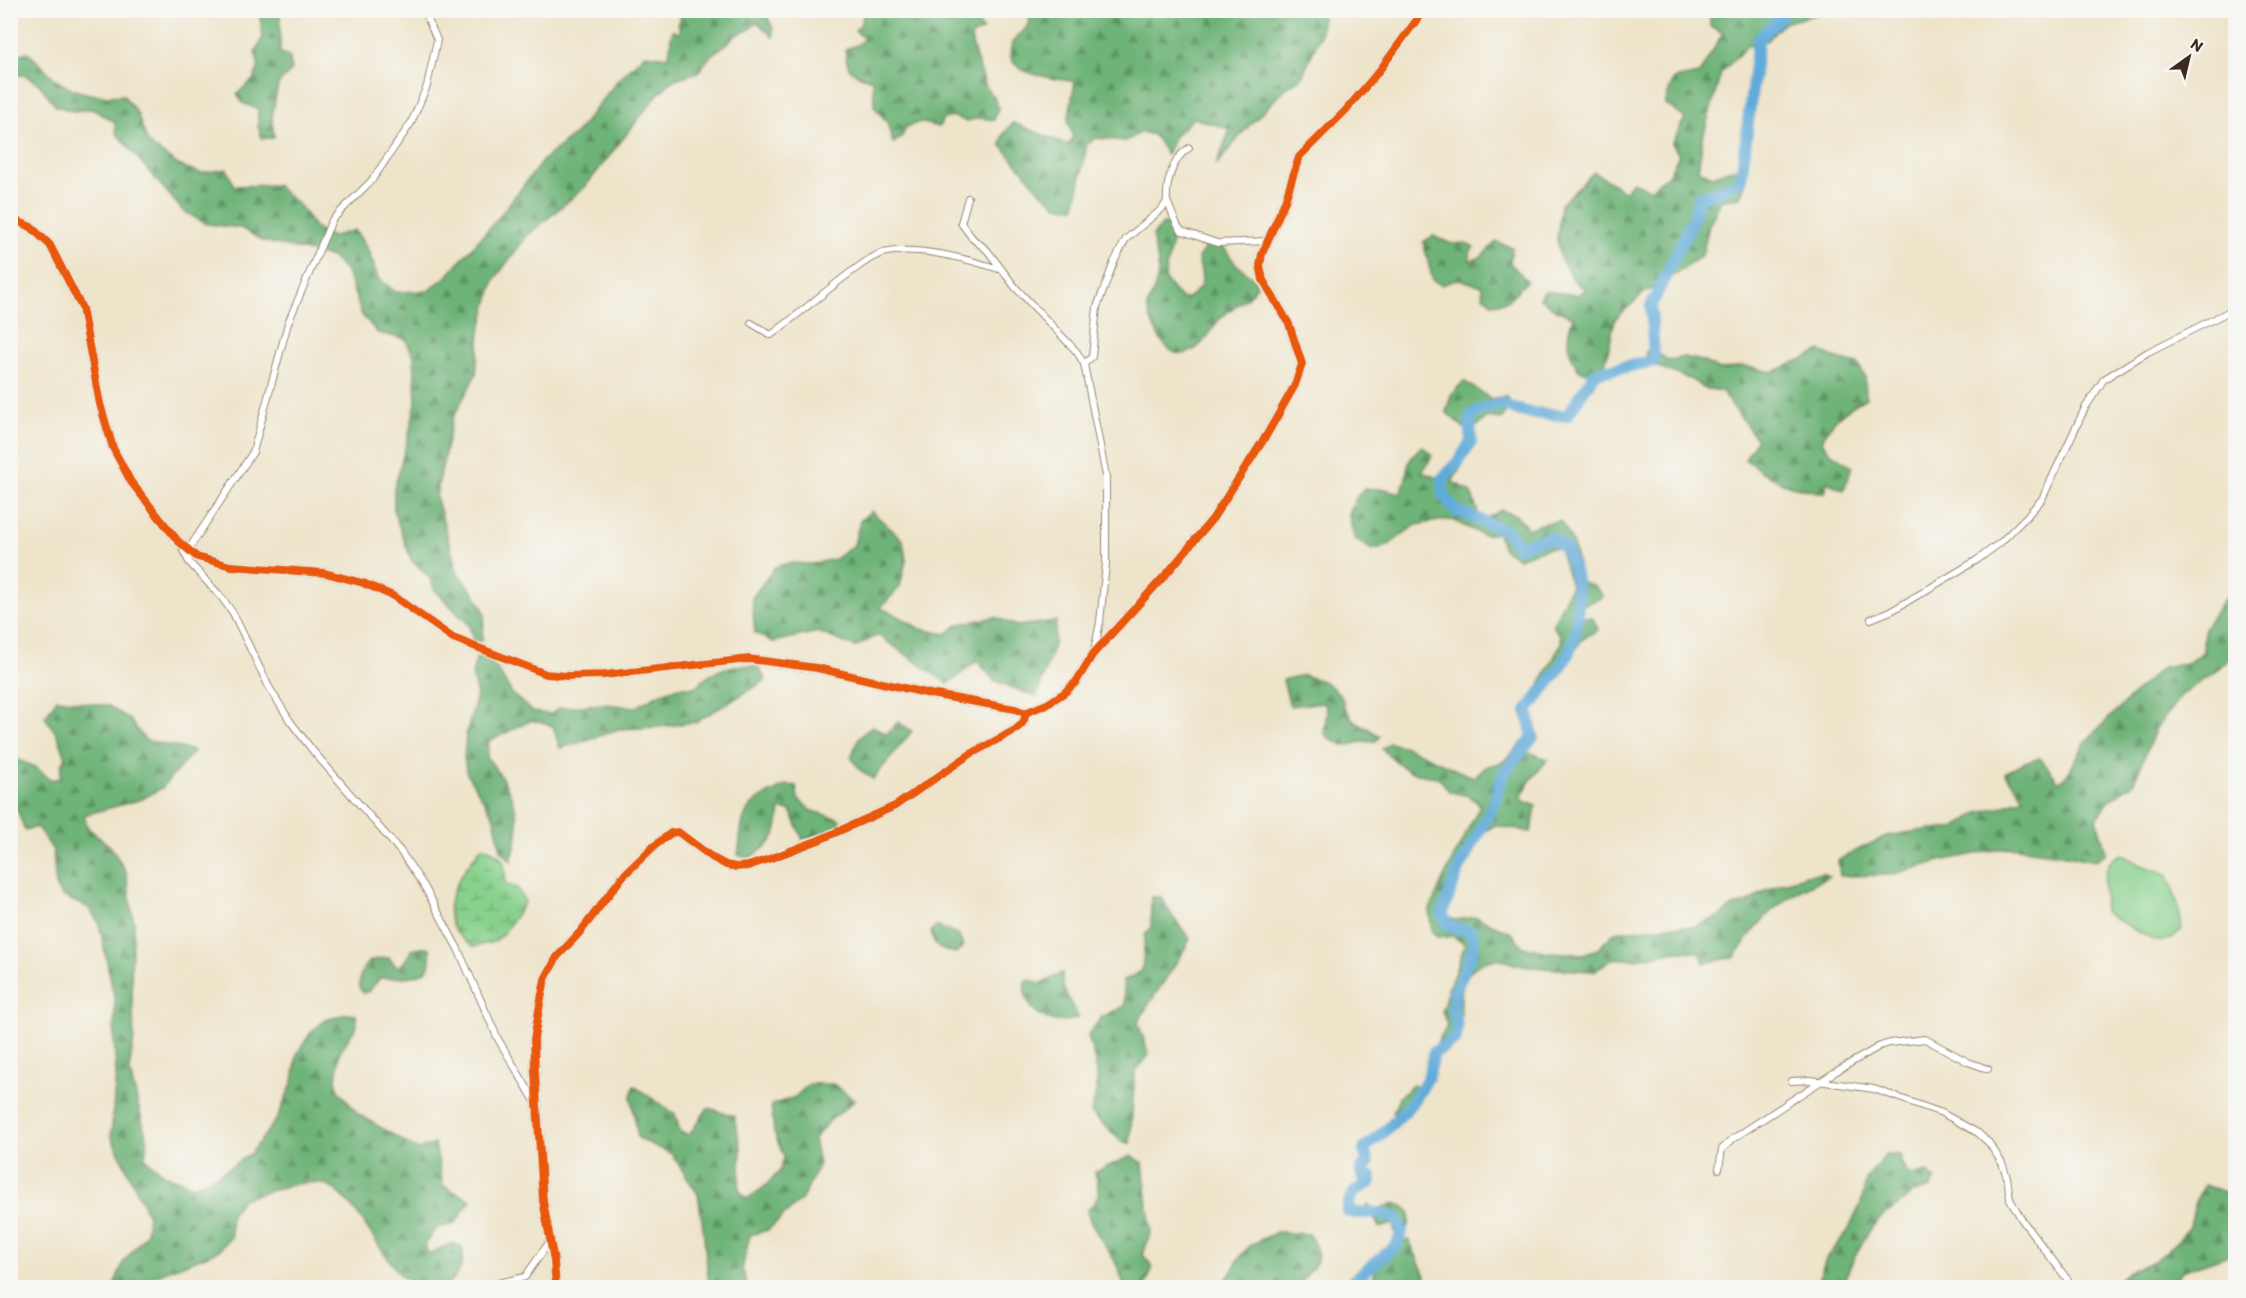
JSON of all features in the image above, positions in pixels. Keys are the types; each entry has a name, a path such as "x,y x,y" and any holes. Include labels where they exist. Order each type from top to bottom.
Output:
{"street":[{"path":"188,550 253,452 288,323 332,220 372,180 415,114 427,86 437,40 424,10"},
{"path":"177,541 208,561 231,566 325,573 363,583 393,596 453,638 546,674 604,675 749,659 817,668 1025,713 1047,704 1076,682 1093,654 1182,557 1213,518 1266,436 1300,374 1302,364 1289,324 1260,272 1262,254 1285,201 1299,157 1345,111 1379,71 1424,10"},
{"path":"1084,364 1092,357 1097,307 1118,254 1126,239 1163,208 1167,201 1169,180 1178,158 1189,148"},
{"path":"968,198 961,223 973,239 987,250 1015,287 1077,352 1084,364 1106,476 1106,564 1100,622 1093,654"},
{"path":"1167,201 1174,213 1178,228 1182,231 1217,243 1268,241"},
{"path":"10,218 31,227 50,245 67,275 82,308 100,404 113,448 131,482 177,541 189,562 233,613 269,687 290,721 313,751 401,852 424,886 462,958 498,1039 538,1106"},
{"path":"752,323 771,335 827,290 882,253 918,252 951,256 1002,271"},
{"path":"1871,619 1893,610 1977,560 2001,542 2027,516 2042,499 2085,408 2104,379 2148,352 2235,308"},
{"path":"556,1287 543,1201 534,1039 545,979 557,957 581,932 623,876 652,847 671,833 678,832 713,858 736,867 769,860 819,840 895,806 969,756 1015,730 1022,724 1025,713"},
{"path":"1719,1169 1722,1149 1726,1144 1821,1081 1881,1046 1919,1039 1931,1040 1968,1062 1988,1069"},
{"path":"1792,1081 1821,1081 1874,1089 1936,1110 1983,1137 2002,1163 2007,1177 2010,1199 2019,1215 2074,1287"},
{"path":"476,1287 525,1277 550,1241"}],"green space":[{"path":"259,11 280,11 280,53 289,56 292,70 278,84 272,116 274,138 262,138 258,126 258,109 242,103 237,94 254,79 259,66 255,52 263,37"},
{"path":"676,11 770,11 768,19 773,29 773,37 757,22 711,55 698,72 675,79 658,94 585,187 527,236 494,280 480,332 476,374 452,420 436,496 458,574 476,596 485,613 482,641 474,642 469,625 434,589 430,578 412,561 394,512 394,489 416,403 414,356 405,339 378,333 362,315 347,273 332,257 263,241 241,228 207,224 183,211 116,133 115,122 92,109 73,111 56,106 39,84 25,75 11,75 10,57 27,52 54,78 73,89 98,95 123,95 137,113 148,143 178,165 201,173 227,169 234,186 276,185 301,207 314,227 332,237 355,230 369,252 378,278 396,292 428,291 448,275 499,217 544,159 577,132 617,81 645,54 668,57 673,30 679,34 680,29 678,24 681,18"},
{"path":"865,11 933,11 934,19 948,23 961,12 975,18 983,30 971,36 973,49 986,87 994,97 998,108 994,120 980,118 966,121 954,117 943,119 939,127 920,122 906,127 901,138 893,143 887,122 874,106 873,80 855,73 847,63 845,49 857,45 864,39 855,30 860,25"},
{"path":"1030,11 1324,11 1320,35 1302,77 1284,90 1244,131 1216,166 1230,129 1193,118 1175,136 1167,155 1154,135 1141,132 1126,141 1096,138 1087,144 1075,207 1057,206 1041,192 1001,145 1003,135 1013,123 1068,145 1073,137 1068,122 1075,82 1022,69 1014,63 1010,55 1013,42 1028,24 1032,13"},
{"path":"1720,11 1828,11 1784,23 1768,40 1747,46 1721,73 1703,137 1698,170 1713,176 1739,168 1745,182 1741,197 1722,199 1709,225 1702,255 1644,293 1615,319 1605,365 1596,376 1578,370 1568,344 1573,317 1558,311 1539,298 1545,291 1577,295 1586,290 1575,282 1561,260 1557,239 1561,204 1594,172 1625,192 1632,182 1650,189 1668,175 1679,155 1672,143 1685,118 1665,104 1673,79 1699,74 1723,33 1710,26 1710,15"},
{"path":"1163,224 1170,224 1173,236 1165,274 1166,281 1180,298 1186,299 1200,286 1202,277 1198,258 1210,245 1222,245 1234,262 1254,279 1257,285 1245,299 1219,320 1202,343 1182,354 1173,352 1160,338 1147,307 1158,275 1153,235"},
{"path":"1433,236 1452,244 1466,243 1474,247 1470,252 1470,261 1481,257 1496,242 1512,247 1510,263 1527,281 1507,301 1493,304 1483,296 1482,286 1458,279 1442,285 1433,281 1423,242"},
{"path":"1651,348 1669,361 1684,357 1702,361 1720,370 1742,366 1773,372 1821,351 1837,359 1858,364 1865,377 1866,398 1834,421 1822,442 1831,453 1852,466 1844,490 1827,482 1825,493 1801,489 1782,483 1755,467 1745,459 1757,440 1722,391 1703,388 1692,380 1653,365 1645,353"},
{"path":"1464,381 1491,399 1505,396 1509,399 1504,416 1501,419 1488,417 1477,426 1464,428 1446,412 1451,395"},
{"path":"1422,446 1433,455 1422,472 1438,478 1458,455 1464,462 1452,482 1469,491 1479,516 1485,519 1501,510 1516,515 1528,529 1560,521 1574,549 1580,581 1595,587 1603,597 1580,606 1578,616 1593,618 1598,630 1581,640 1564,671 1545,688 1540,684 1561,644 1560,634 1552,626 1571,586 1559,548 1548,548 1518,558 1503,549 1498,533 1483,535 1452,520 1416,525 1387,546 1372,550 1354,538 1349,515 1355,500 1363,489 1385,489 1400,493 1411,459"},
{"path":"871,511 903,540 906,560 900,587 880,608 920,629 946,634 959,624 995,617 1017,626 1056,621 1054,645 1036,697 994,680 977,661 948,684 878,635 855,647 818,632 773,642 755,633 752,598 775,567 789,563 812,564 835,559 854,545 860,521"},
{"path":"2235,572 2235,653 2217,671 2183,693 2156,728 2133,784 2108,801 2097,819 2106,853 2095,861 2010,847 1940,861 1891,875 1840,876 1838,860 1886,836 1931,829 1953,829 1980,812 2004,806 2024,797 2005,773 2025,762 2040,758 2059,782 2069,772 2086,741 2163,667 2186,664 2203,652 2204,628 2231,590"},
{"path":"477,656 486,658 495,666 513,695 533,712 551,714 559,708 603,704 636,707 659,694 679,687 695,687 717,671 732,666 758,667 766,680 696,722 619,729 560,748 553,726 532,720 489,741 487,758 504,782 515,806 517,832 511,861 501,850 494,817 467,774 464,758 466,735 477,695 472,674"},
{"path":"1303,675 1325,682 1341,695 1344,706 1352,719 1380,736 1376,741 1345,746 1324,733 1327,712 1325,704 1290,706 1283,680"},
{"path":"57,699 109,706 129,719 145,740 194,751 162,788 142,799 84,815 88,828 111,847 126,872 134,924 131,966 134,1039 129,1069 147,1140 145,1158 163,1174 193,1186 218,1175 250,1154 277,1119 293,1081 297,1054 312,1031 326,1020 346,1014 356,1015 357,1026 340,1051 336,1080 339,1091 358,1114 418,1150 435,1144 443,1186 471,1200 454,1224 436,1228 425,1244 428,1254 453,1243 462,1247 459,1270 444,1287 416,1285 405,1279 346,1200 333,1189 319,1183 301,1183 242,1199 230,1216 231,1237 218,1251 134,1284 114,1286 123,1263 146,1234 148,1215 111,1136 116,1074 115,1001 99,923 89,908 62,896 56,888 53,850 37,827 25,830 15,804 15,795 11,792 11,749 18,760 35,767 50,779 60,779 62,763 66,758 58,736 45,717"},
{"path":"898,722 912,731 873,779 860,770 851,757 859,738 872,726 887,734"},
{"path":"1526,738 1533,744 1528,752 1548,759 1530,781 1520,799 1536,806 1531,832 1495,825 1484,832 1462,873 1445,898 1447,917 1455,920 1477,917 1512,933 1523,947 1549,952 1583,954 1598,949 1615,932 1670,926 1694,927 1718,917 1733,906 1747,903 1769,889 1806,875 1823,873 1829,877 1800,891 1775,908 1754,930 1735,957 1704,963 1700,952 1676,951 1637,959 1611,959 1595,971 1533,967 1496,960 1479,965 1466,978 1462,989 1458,1038 1452,1048 1440,1055 1433,1051 1447,1025 1442,1011 1465,945 1453,936 1438,938 1432,932 1429,912 1480,805 1469,796 1450,792 1438,777 1412,772 1382,749 1389,743 1407,747 1475,777 1486,767 1505,761"},
{"path":"787,785 796,786 798,799 812,811 840,819 841,827 803,840 791,811 780,809 775,834 769,844 749,858 738,855 741,829 749,808 760,798"},
{"path":"482,847 499,856 504,865 505,884 517,888 525,902 503,934 495,941 474,947 460,936 452,924 449,911 456,884"},
{"path":"2122,854 2141,865 2167,874 2177,901 2182,929 2172,939 2155,941 2104,912 2106,870 2109,863"},
{"path":"1151,897 1161,897 1190,939 1138,1023 1149,1055 1135,1071 1130,1143 1122,1142 1091,1113 1097,1074 1088,1036 1101,1017 1125,1006 1123,981 1142,971 1145,935 1151,928"},
{"path":"936,926 958,934 963,946 956,953 938,948 931,931"},
{"path":"430,948 430,964 424,972 399,978 380,978 369,991 363,993 359,987 361,973 366,964 375,959 389,958 396,966 402,965 412,950"},
{"path":"1062,973 1063,987 1078,1018 1068,1021 1058,1021 1040,1015 1033,1009 1025,992 1025,982 1030,980 1041,984"},
{"path":"809,1084 833,1084 855,1100 826,1124 814,1139 819,1164 802,1199 768,1230 750,1235 742,1269 748,1287 709,1287 698,1194 672,1154 638,1138 631,1097 634,1086 675,1114 680,1132 689,1135 708,1108 734,1116 741,1148 739,1190 747,1199 763,1188 780,1171 784,1157 774,1132 771,1105 795,1097"},
{"path":"1413,1085 1418,1088 1422,1096 1407,1117 1397,1119 1393,1113 1399,1097"},
{"path":"1886,1155 1900,1155 1902,1165 1910,1176 1927,1172 1936,1180 1929,1189 1912,1192 1902,1203 1878,1221 1859,1248 1842,1287 1815,1287 1827,1257 1848,1231 1861,1203 1867,1177"},
{"path":"1131,1156 1143,1163 1151,1231 1143,1255 1153,1267 1145,1287 1124,1287 1117,1265 1090,1221 1087,1211 1097,1198 1098,1184 1095,1172"},
{"path":"2204,1185 2221,1191 2234,1203 2235,1253 2182,1271 2166,1287 2110,1287 2128,1272 2156,1260 2178,1241 2190,1225 2196,1200"},
{"path":"1395,1203 1410,1212 1409,1224 1403,1235 1396,1237 1393,1224 1379,1228 1374,1216 1366,1216 1363,1211 1368,1205 1378,1208"},
{"path":"1277,1232 1309,1234 1317,1252 1316,1263 1297,1287 1215,1287 1227,1278 1248,1248"},
{"path":"1409,1240 1427,1280 1437,1287 1370,1287 1382,1249"}],"waterway":[{"path":"1344,1288 1397,1245 1402,1231 1396,1218 1377,1213 1347,1211 1354,1193 1371,1182 1371,1176 1362,1176 1361,1169 1368,1163 1364,1149 1390,1126 1414,1099 1428,1076 1434,1052 1456,1039 1454,994 1474,947 1472,932 1449,926 1442,914 1458,871 1493,806 1502,776 1533,737 1527,711 1566,658 1575,633 1577,619 1575,574 1564,547 1551,537 1518,547 1507,531 1455,510 1443,495 1443,478 1457,464 1471,442 1470,417 1479,410 1501,404 1524,412 1567,416 1595,373 1654,361 1651,306 1694,217 1699,197 1717,192 1741,180 1758,40 1787,10"}],"cycle path":[{"path":"1025,713 1047,704 1076,682 1093,654 1170,570 1213,518 1266,436 1295,385 1302,364 1289,324 1263,280 1260,265 1262,254 1285,201 1299,157 1345,111 1379,71 1424,10"},
{"path":"10,218 31,227 50,245 82,308 100,404 113,448 131,482 178,541 197,557 231,566 325,573 363,583 393,596 453,638 546,674 604,675 749,659 817,668 1025,713"},
{"path":"556,1288 554,1261 543,1201 534,1039 545,979 557,957 581,931 623,876 671,833 678,832 713,858 736,867 748,866 819,840 895,806 969,755 1015,730 1024,721 1025,713"}]}
